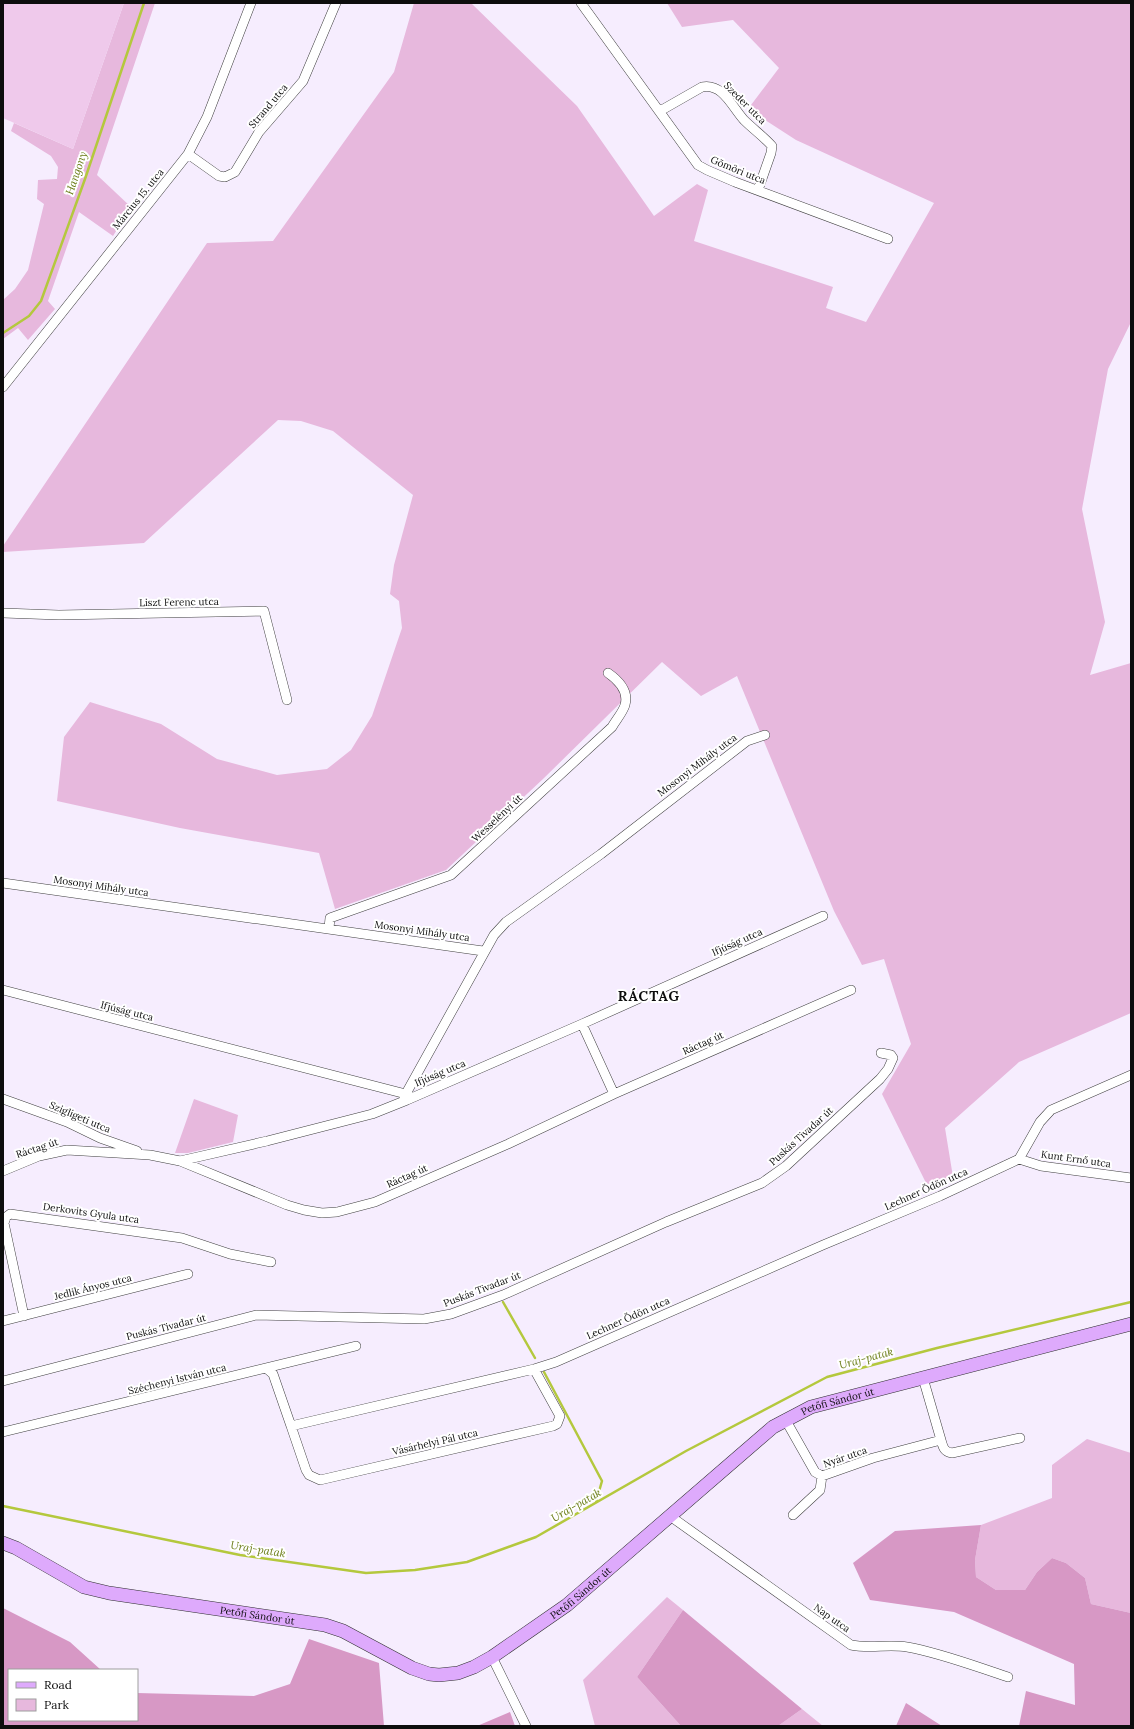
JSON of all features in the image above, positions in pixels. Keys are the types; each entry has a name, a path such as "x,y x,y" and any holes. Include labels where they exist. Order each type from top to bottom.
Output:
{"street":[{"name":"Március 15. utca","path":"3,387 188,154 207,117 251,3"},
{"name":"Strand utca","path":"188,154 219,176 225,177 235,172 259,132 303,81 336,3"},
{"name":"Gömöri utca","path":"581,3 698,165 735,182 888,239"},
{"name":"Szeder utca","path":"660,111 702,87 708,86 715,88 728,98 743,118 772,146 758,190"},
{"name":"Liszt Ferenc utca","path":"3,613 59,615 264,611 287,700"},
{"name":"Wesselényi út","path":"329,928 330,918 451,875 612,727 625,704 624,688 618,679 608,673"},
{"name":"Mosonyi Mihály utca","path":"3,883 483,951 494,934 506,922 601,854 747,741 765,735"},
{"name":"Ifjúság utca","path":"3,990 402,1093 406,1100 582,1024 823,916"},
{"path":"150,1155 180,1161 267,1141 372,1114 406,1100 408,1090 459,999 483,951"},
{"name":"Ráctag út","path":"180,1161 287,1205 322,1213 336,1212 382,1199 508,1144 614,1094 851,990"},
{"path":"582,1024 614,1094"},
{"name":"Puskás Tivadar út","path":"3,1381 256,1315 424,1319 450,1314 503,1295 666,1222 766,1180 786,1166 880,1079 893,1058 891,1055 882,1053"},
{"path":"1019,1159 1040,1122 1051,1110 1131,1075"},
{"name":"Szigligeti utca","path":"3,1099 67,1122 100,1138 150,1155"},
{"name":"Ráctag út","path":"3,1171 39,1156 67,1150 150,1155"},
{"name":"Kunt Ernő utca","path":"1019,1159 1041,1166 1131,1178"},
{"name":"Lechner Ödön utca","path":"291,1426 534,1369 556,1362 816,1248 940,1196 1019,1159"},
{"name":"Derkovits Gyula utca","path":"24,1316 4,1223 6,1217 10,1214 182,1238 230,1254 272,1262"},
{"name":"Jedlik Ányos utca","path":"3,1321 188,1274"},
{"name":"Petőfi Sándor út","path":"3,1543 16,1548 84,1586 127,1596 325,1625 343,1630 412,1668 429,1674 439,1675 458,1673 474,1667 492,1657 567,1605 747,1448 785,1419 812,1407 1131,1324"},
{"name":"Széchenyi István utca","path":"3,1432 356,1346"},
{"path":"266,1368 273,1374 291,1426"},
{"name":"Vásárhelyi Pál utca","path":"291,1426 306,1470 309,1475 320,1480 553,1426 557,1424 560,1416 534,1369"},
{"path":"923,1378 945,1450 952,1453 1020,1438"},
{"name":"Nyár utca","path":"785,1419 815,1472 822,1476 873,1458 941,1440"},
{"path":"793,1515 820,1490 822,1476"},
{"name":"Nap utca","path":"670,1516 851,1645 859,1647 893,1646 934,1652 1008,1677"},
{"path":"492,1657 526,1726"}],"green space":[{"path":"124,3 155,3 97,175 131,207 113,236 79,212 48,301 55,309 28,340 18,328 3,339 3,300 15,289 28,270 44,204 37,199 38,180 57,179 58,167 51,156 11,131 14,123 73,149"},
{"path":"414,3 471,3 577,106 654,216 697,184 708,190 694,241 833,287 826,308 866,322 934,203 796,140 748,109 779,68 733,20 682,27 667,3 1131,3 1131,322 1108,369 1082,509 1105,622 1090,675 1131,663 1131,1013 1019,1062 945,1128 953,1177 929,1189 882,1094 911,1044 884,959 862,965 834,911 737,676 701,696 662,662 543,779 446,870 335,909 319,853 180,828 57,801 64,737 90,702 161,724 217,759 277,775 327,769 351,750 372,716 402,628 399,601 390,594 394,565 413,495 333,431 301,421 278,420 144,543 3,552 3,546 207,243 273,241 394,72"},
{"path":"194,1099 238,1115 233,1142 188,1153 175,1153"},
{"path":"1087,1439 1131,1453 1131,1613 1091,1604 1085,1578 1066,1563 1052,1558 1037,1572 1025,1590 996,1590 976,1577 975,1560 981,1525 1052,1498 1052,1465"},
{"path":"667,1597 683,1610 637,1677 681,1726 595,1726 583,1680"},
{"path":"802,1709 823,1726 778,1726"}],"shaded area":[{"path":"3,3 124,3 73,149 3,118"},
{"path":"981,1525 975,1560 976,1577 996,1590 1025,1590 1037,1572 1052,1558 1066,1563 1085,1578 1091,1604 1131,1613 1131,1726 1019,1726 1026,1691 1075,1705 1074,1664 954,1612 870,1600 853,1563 895,1531"},
{"path":"3,1608 70,1642 100,1669 8,1669 8,1721 138,1721 138,1693 254,1696 290,1684 309,1639 379,1663 384,1726 3,1726"},
{"path":"683,1610 802,1709 778,1726 681,1726 637,1677"},
{"path":"906,1703 942,1726 896,1726"},
{"path":"510,1712 515,1726 477,1726"}],"waterway":[{"name":"Hangony","path":"3,333 29,316 41,301 85,179 144,3"},
{"path":"503,1302 535,1358"},
{"name":"Uraj-patak","path":"3,1506 240,1555 366,1573 415,1570 467,1562 536,1537 686,1451 827,1377 937,1348 1131,1302"},
{"path":"544,1372 602,1481 596,1502"}],"district":[{"name":"RÁCTAG","path":"649,996"}]}
